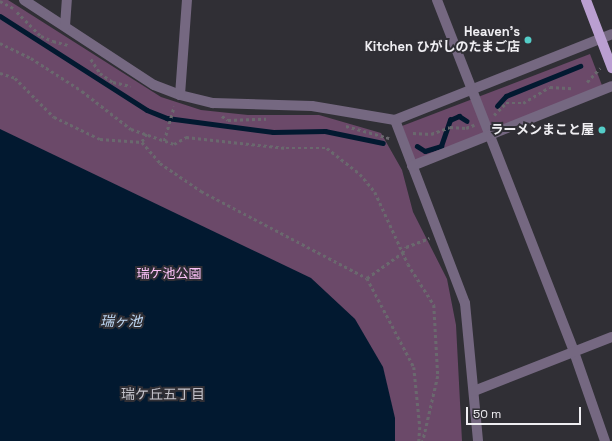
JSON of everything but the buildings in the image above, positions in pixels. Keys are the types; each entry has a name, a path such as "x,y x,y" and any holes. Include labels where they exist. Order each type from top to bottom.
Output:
{"main road":[{"path":"586,0 600,40 612,68"}],"street":[{"path":"24,0 154,85 179,94 213,103 312,106 395,120 472,88 600,40 612,34"},
{"path":"65,26 67,0"},
{"path":"179,94 187,0"},
{"path":"437,0 574,352 605,441"},
{"path":"412,166 612,86"},
{"path":"395,120 465,303 478,441"},
{"path":"474,391 612,337"}],"path":[{"path":"0,43 31,58 82,91 131,129 174,144 186,137 259,146 326,148 360,174 375,192 402,253 434,306 438,376 423,441"},
{"path":"0,73 15,78 42,107 61,120 100,139 142,142 160,164 201,191 367,278 414,367 420,427 419,441"},
{"path":"164,141 179,94"},
{"path":"142,142 147,134"},
{"path":"367,278 402,253 406,247 439,235"}],"green space":[{"name":"瑞ケ池公園","path":"0,0 8,0 161,97 201,110 248,115 319,115 381,133 402,170 413,212 447,279 456,325 462,441 0,441"},
{"path":"590,54 603,88 416,163 402,126"}],"water":[{"name":"瑞ヶ池","path":"0,129 311,278 355,319 383,367 395,418 395,441 0,441"}],"waterway":[{"path":"0,16 147,110 167,118 273,132 325,131 383,143"},
{"path":"497,106 506,96 580,66"},
{"path":"417,146 425,151 441,146 450,120 459,116 467,121"}],"place":[{"name":"Heaven's Kitchen ひがしのたまご店","path":"528,40"},
{"name":"ラーメンまこと屋","path":"602,130"}],"district":[{"name":"瑞ケ丘五丁目","path":"163,394"}]}
